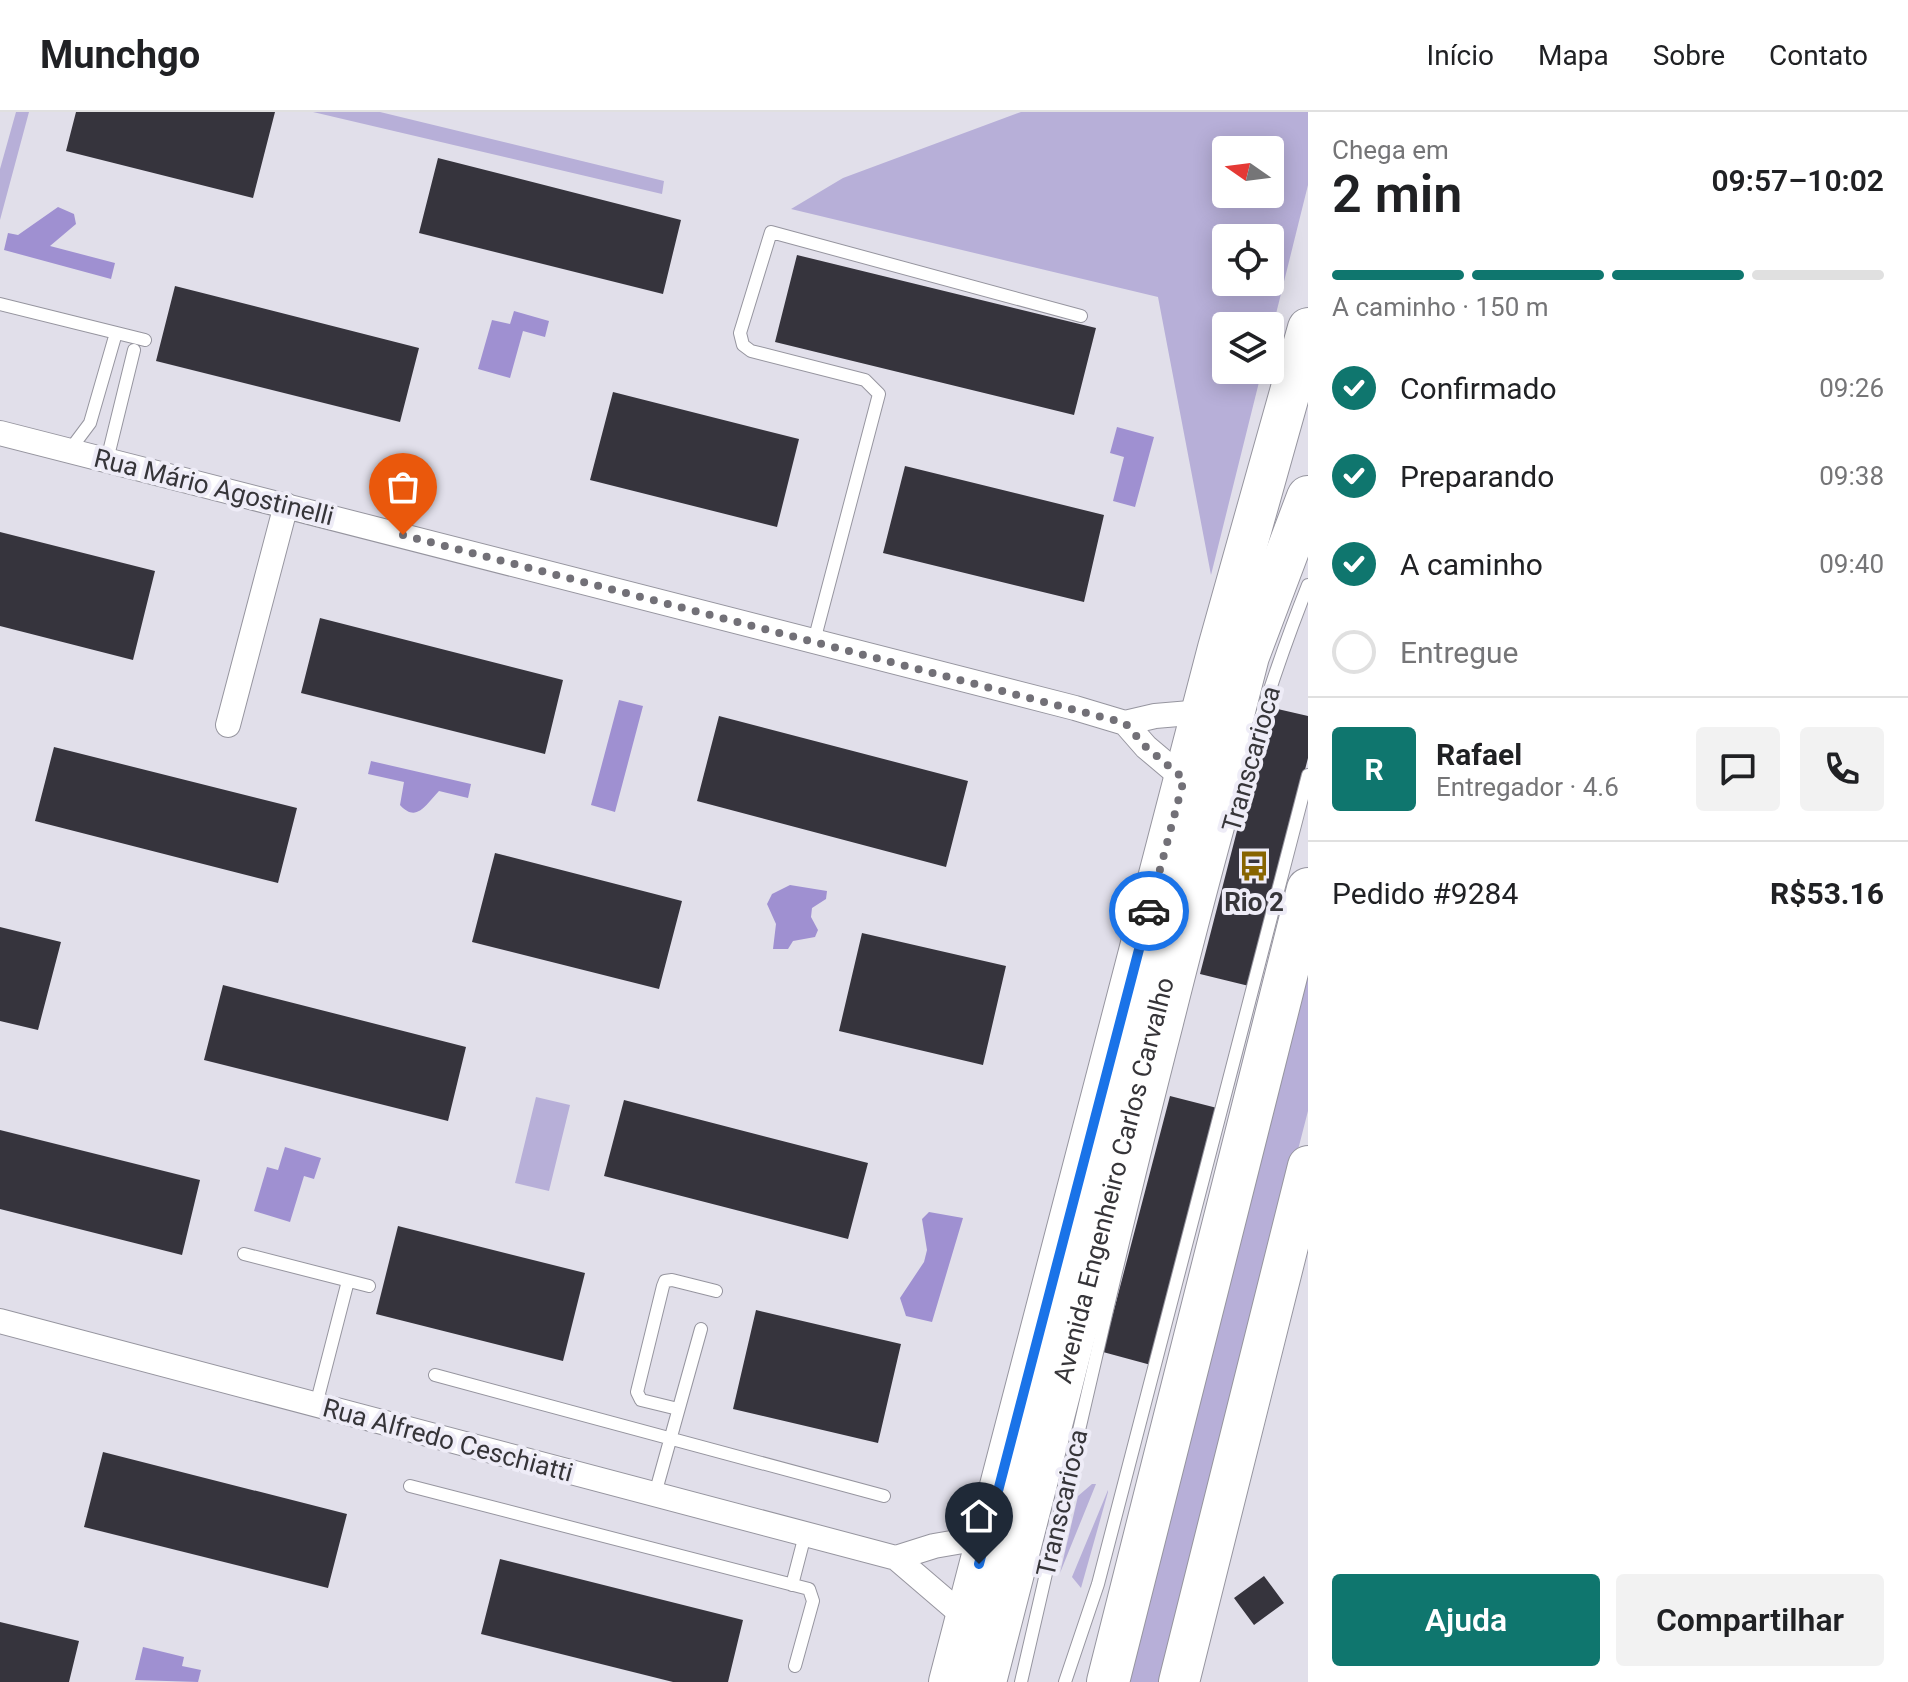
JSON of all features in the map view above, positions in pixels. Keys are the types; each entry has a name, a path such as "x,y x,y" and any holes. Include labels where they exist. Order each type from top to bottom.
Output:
{"highway":[{"name":"Avenida Engenheiro Carlos Carvalho","path":"985,1682 1248,656 1308,497"},
{"path":"1108,1682 1308,889"}],"main road":[{"name":"Avenida Engenheiro Carlos Carvalho","path":"949,1682 1184,779 1308,328"},
{"path":"1179,1682 1308,1166"}],"street":[{"name":"Rua Mário Agostinelli","path":"0,433 1125,723 1155,716 1202,712"},
{"path":"228,725 286,505"},
{"path":"1125,723 1146,747 1184,779"},
{"name":"Rua Alfredo Ceschiatti","path":"1,1326 316,1405 896,1558 966,1618"},
{"path":"896,1558 934,1546 986,1537"}],"lane":[{"path":"814,641 879,394 865,380 751,351 743,345 740,333 771,232 1081,316"},
{"path":"0,304 145,340"},
{"path":"69,451 90,423 116,333"},
{"path":"107,460 134,350"},
{"name":"Transcarioca","path":"1021,1682 1127,1217 1199,937 1284,644 1308,585"},
{"name":"Transcarioca","path":"1065,1682 1114,1525 1308,775"},
{"path":"244,1254 369,1286"},
{"path":"678,1409 641,1400 637,1392 663,1286 665,1281 672,1280 716,1291"},
{"path":"316,1405 348,1281"},
{"path":"655,1494 701,1329"},
{"path":"435,1375 884,1496"},
{"path":"410,1486 792,1585 813,1594 795,1666"},
{"path":"792,1585 805,1535"}],"shaded area":[{"path":"16,112 29,112 0,220 0,169"},
{"path":"313,112 380,112 664,181 662,194"},
{"path":"1021,112 1308,112 1308,185 1284,282 1284,224 1212,224 1212,296 1280,296 1276,312 1212,312 1212,384 1259,384 1211,575 1158,297 791,209 843,178"},
{"path":"58,207 74,214 76,224 50,246 115,263 111,279 4,250 8,233 18,235"},
{"path":"514,311 549,321 545,337 523,331 510,378 478,369 492,320 510,324"},
{"path":"1117,427 1154,437 1135,507 1113,501 1124,457 1110,453"},
{"path":"619,700 643,706 615,812 591,805"},
{"path":"371,761 471,784 468,798 439,791 421,810 412,813 400,805 404,782 368,774"},
{"path":"790,885 827,891 826,899 812,908 811,917 818,930 815,937 793,941 788,949 773,949 776,924 767,904 772,894"},
{"path":"1308,950 1308,1111 1161,1682 1118,1682"},
{"path":"536,1097 570,1105 549,1191 515,1183"},
{"path":"285,1147 321,1158 314,1179 304,1176 290,1222 254,1211 267,1167 278,1170"},
{"path":"929,1212 963,1218 932,1322 906,1316 900,1298 924,1262 927,1250 922,1219"},
{"path":"1096,1484 1060,1573 1078,1496"},
{"path":"1108,1492 1081,1588 1072,1577"},
{"path":"143,1647 184,1657 182,1666 201,1670 198,1682 135,1680"}],"building":[{"path":"76,112 275,112 253,198 66,151"},
{"path":"438,158 681,220 663,294 419,233"},
{"path":"797,255 1096,328 1074,415 775,342"},
{"path":"175,286 419,348 400,422 156,361"},
{"path":"613,392 799,439 777,527 590,480"},
{"path":"905,466 1104,515 1084,602 883,553"},
{"path":"0,532 155,571 133,660 0,626"},
{"path":"320,618 563,680 545,754 301,693"},
{"name":"Rio 2","path":"1269,707 1308,716 1308,758 1249,986 1200,974"},
{"path":"719,716 968,781 946,867 697,801"},
{"path":"54,747 297,808 278,883 35,821"},
{"path":"495,853 682,901 659,989 472,942"},
{"path":"0,927 61,942 38,1030 0,1021"},
{"path":"862,933 1006,966 983,1065 839,1031"},
{"path":"223,985 466,1047 448,1121 204,1060"},
{"path":"1170,1096 1217,1108 1151,1365 1103,1352"},
{"path":"624,1100 868,1163 848,1239 604,1176"},
{"path":"0,1130 200,1180 182,1255 0,1209"},
{"path":"398,1226 585,1273 563,1361 376,1314"},
{"path":"756,1310 901,1344 878,1443 733,1409"},
{"path":"103,1452 347,1514 328,1588 84,1527"},
{"path":"500,1559 743,1620 728,1682 673,1682 481,1634"},
{"path":"1264,1576 1284,1603 1254,1625 1234,1598"},
{"path":"0,1622 79,1641 69,1682 0,1682"}],"way so far":[{"path":"403,535 1125,723 1146,747 1184,779 1149,911"}],"place":[{"name":"Rio 2","path":"1254,866"}],"route":[{"path":"979,1564 1149,911"}]}
